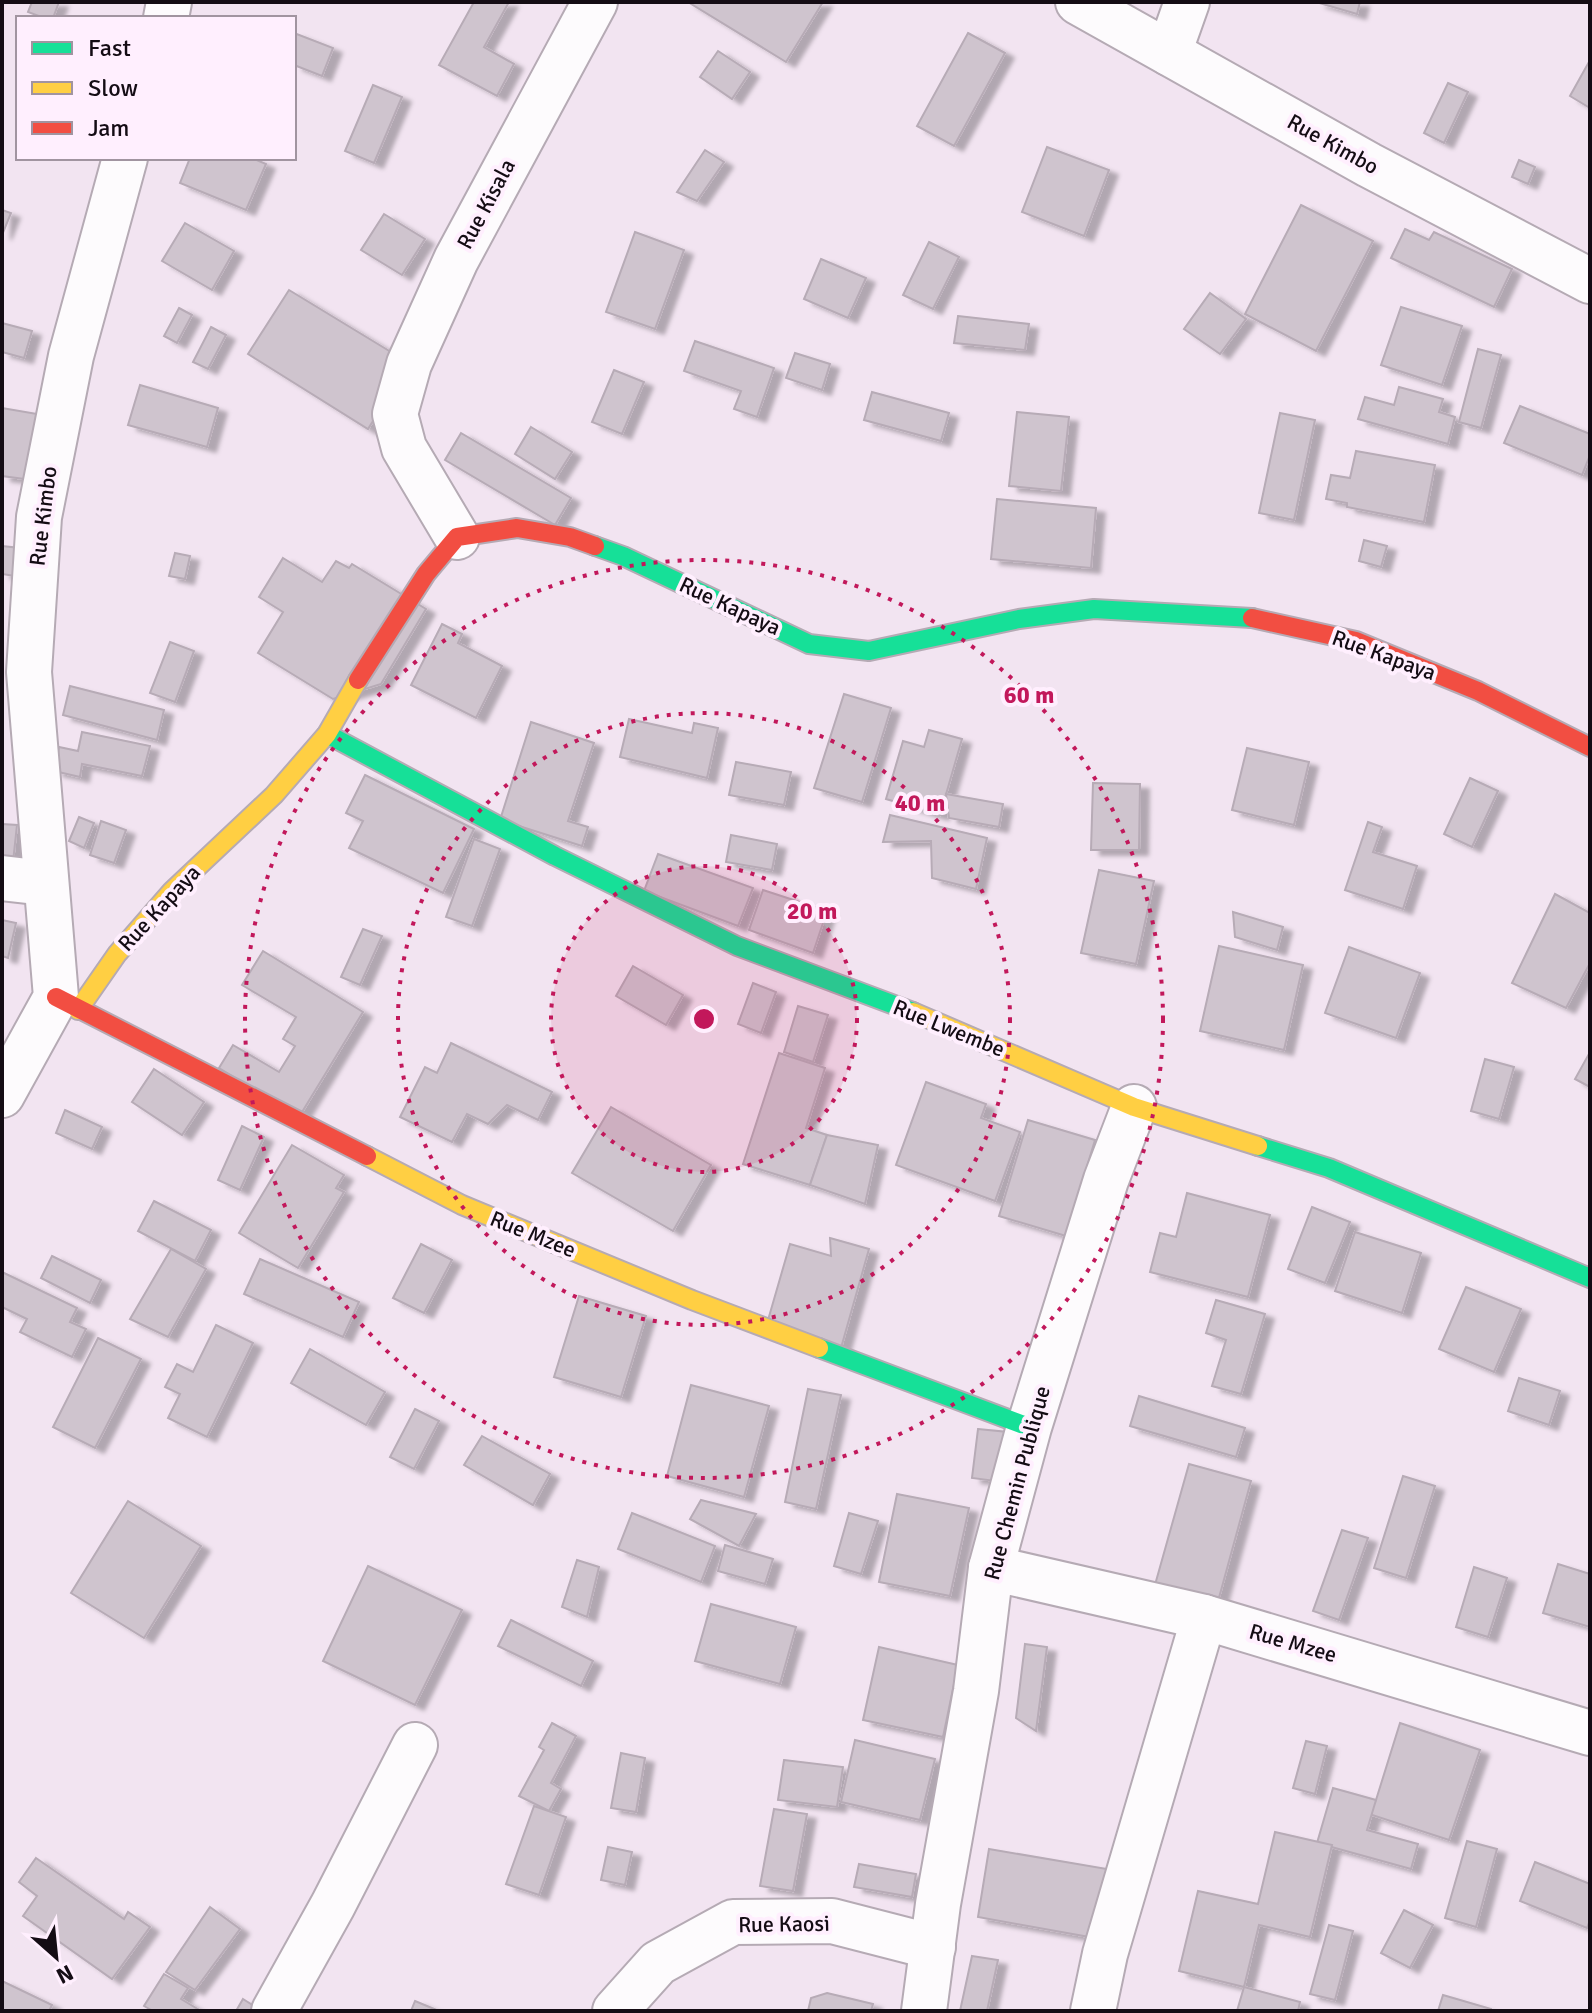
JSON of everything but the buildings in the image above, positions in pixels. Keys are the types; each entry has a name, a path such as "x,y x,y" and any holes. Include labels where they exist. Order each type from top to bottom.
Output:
{"street":[{"name":"Rue Kisala","path":"457,537 404,448 395,414 409,364 456,260 595,2"},
{"name":"Rue Kimbo","path":"1078,2 1369,165 1590,281"},
{"path":"1169,53 1187,2"},
{"name":"Rue Kimbo","path":"67,1004 45,883 29,672 39,517 71,356 124,160"},
{"name":"Rue Kapaya","path":"67,1004 117,954 172,891 274,795 327,734 374,652 426,574 457,537 517,528 570,537 623,556 809,644 869,651 1019,619 1094,609 1260,619 1356,641 1478,691 1590,747"},
{"name":"Rue Lwembe","path":"327,734 555,856 737,946 937,1021 1134,1107 1329,1168 1590,1278"},
{"path":"2,878 45,883"},
{"path":"2,1095 67,1004"},
{"name":"Rue Mzee","path":"67,1004 462,1205 692,1300 1029,1427"},
{"name":"Rue Chemin Publique","path":"924,2011 938,1904 976,1691 991,1568 1029,1427 1106,1180 1134,1107"},
{"name":"Rue Mzee","path":"991,1568 1204,1617 1590,1733"},
{"path":"1093,2011 1105,1954 1204,1617"},
{"path":"274,2011 333,1905 415,1745"},
{"name":"Rue Kaosi","path":"615,2011 658,1963 733,1922 832,1921 933,1947"}],"traffic: fast":[{"path":"595,546 623,556 809,644 869,651 1019,619 1094,609 1252,618"},
{"path":"327,734 555,856 737,946 913,1012"},
{"path":"1258,1146 1329,1168 1590,1278"},
{"path":"819,1348 1029,1427"}],"traffic: slow":[{"path":"78,1010 117,954 172,891 274,795 327,734 358,680"},
{"path":"913,1012 1134,1107 1258,1146"},
{"path":"367,1156 462,1205 692,1300 819,1348"}],"traffic: jam":[{"path":"358,680 426,574 457,537 517,528 570,537 595,546"},
{"path":"1252,618 1356,641 1478,691 1590,747"},
{"path":"56,997 367,1156"}]}
